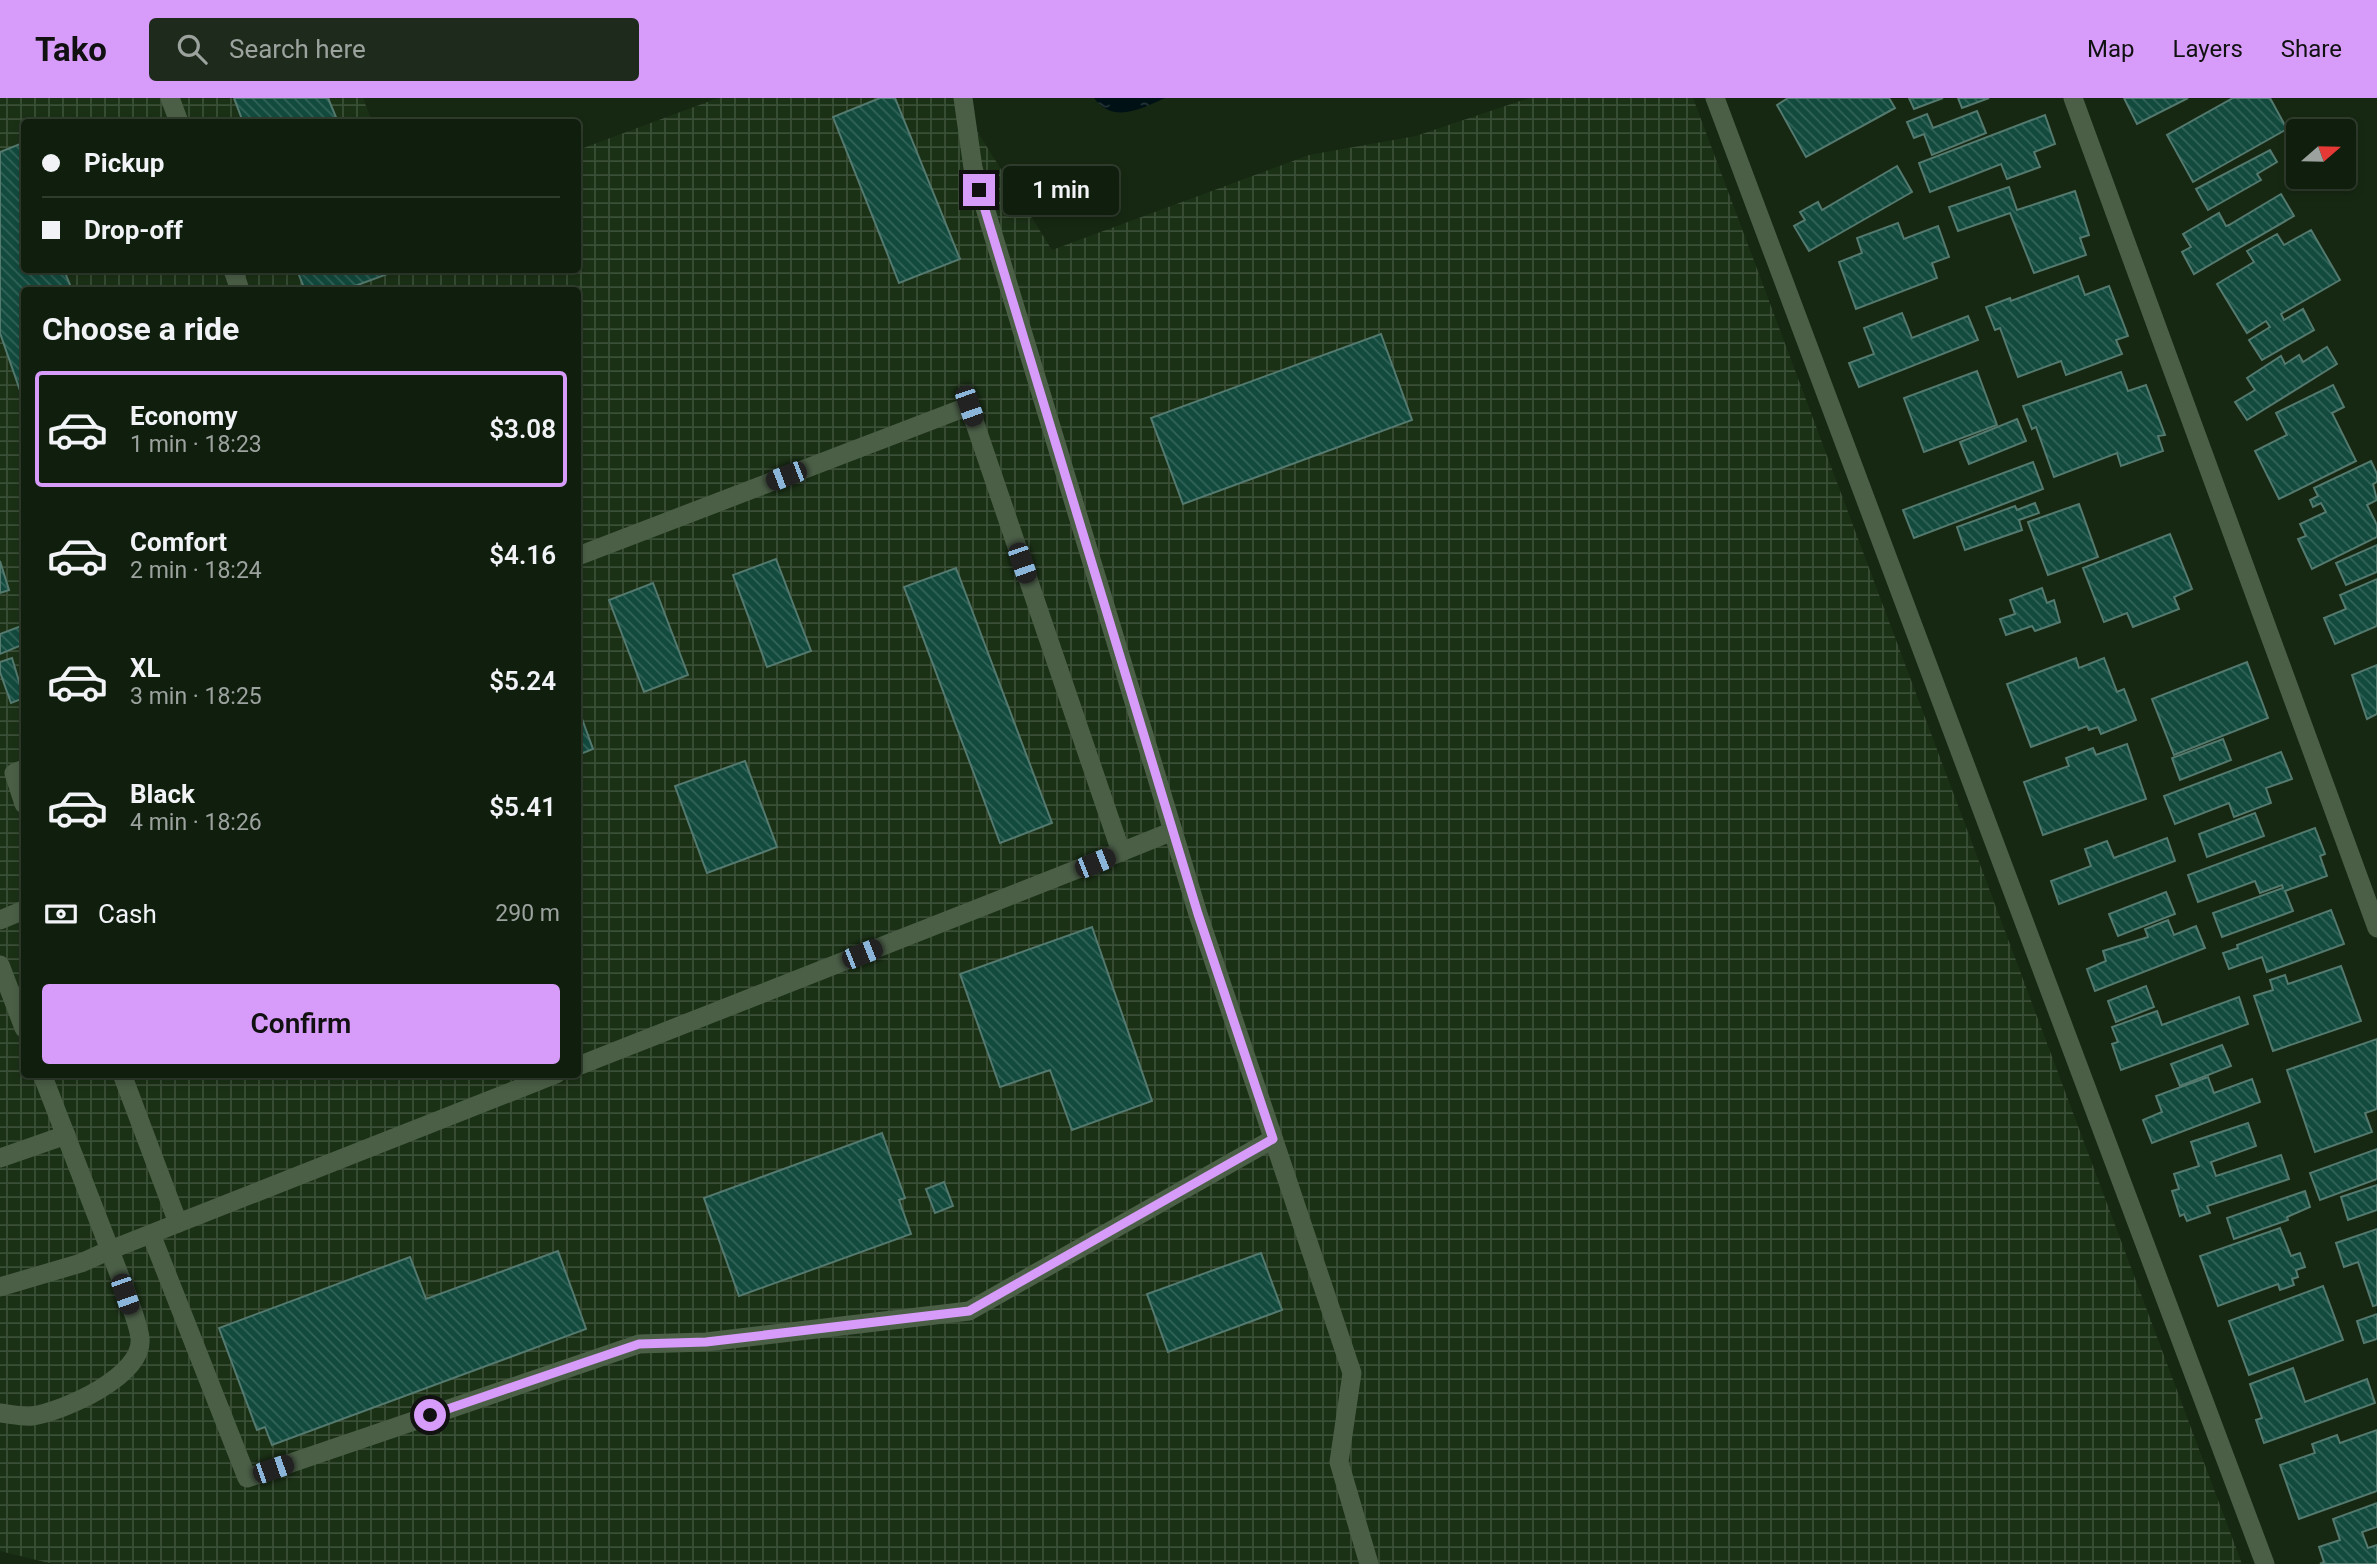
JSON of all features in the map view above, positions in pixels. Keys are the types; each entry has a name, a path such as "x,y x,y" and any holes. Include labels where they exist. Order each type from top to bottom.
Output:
{"lane":[{"path":"170,98 178,119"},
{"path":"962,98 972,168 1173,831 1352,1373 1339,1462 1369,1564"},
{"path":"1715,98 2265,1564"},
{"path":"2073,98 2377,928"},
{"path":"581,555 969,406 1121,852"},
{"path":"581,1065 1173,831"},
{"path":"0,920 21,912"},
{"path":"0,965 6,1000 21,1023"},
{"path":"0,1413 32,1416 78,1400 113,1382 137,1355 141,1338 44,1078"},
{"path":"124,1078 178,1223"},
{"path":"0,1287 81,1263 546,1078"},
{"path":"0,1157 66,1135"},
{"path":"151,1234 247,1478 639,1344 706,1342 969,1311 1273,1139"}],"shaded area":[{"path":"0,98 363,98 371,119 21,119 21,273 581,273 581,149 718,98 956,98 1052,250 1309,155 1416,136 1529,98 1693,98 2242,1564 53,1564 0,1551"}],"water":[{"path":"1094,98 1165,98 1137,110 1118,112 1110,111"}],"building":[{"path":"234,98 328,98 337,119 242,119"},
{"path":"880,98 895,98 960,259 899,283 833,117"},
{"path":"1788,98 1889,98 1895,108 1806,157 1777,105"},
{"path":"1909,98 1943,98 1914,109"},
{"path":"1958,98 1989,98 1962,108"},
{"path":"2124,98 2188,98 2137,124"},
{"path":"2233,98 2270,98 2286,127 2193,182 2167,135"},
{"path":"1977,111 1986,133 1932,155 1924,134 1914,138 1907,122 1927,114 1933,128"},
{"path":"2045,115 2055,144 2034,152 2040,167 2007,179 2001,164 1930,192 1919,163"},
{"path":"20,144 21,273 65,273 71,287 21,287 21,393 0,333 0,152"},
{"path":"2270,150 2277,162 2257,174 2261,180 2208,210 2196,189"},
{"path":"1897,166 1912,192 1809,251 1794,226 1805,220 1800,212 1818,202 1822,210"},
{"path":"2009,187 2017,210 2075,191 2089,235 2080,238 2086,255 2034,273 2010,213 1958,231 1949,207"},
{"path":"2281,194 2294,216 2194,274 2182,252 2191,247 2183,234 2219,213 2226,226 2229,225"},
{"path":"1898,223 1904,239 1938,226 1949,257 1932,263 1937,278 1856,309 1839,262 1862,253 1857,238"},
{"path":"2311,230 2340,280 2281,314 2284,320 2303,309 2314,330 2262,360 2249,340 2270,327 2266,321 2247,333 2217,284 2254,262 2247,251 2277,234 2284,245"},
{"path":"298,273 390,273 352,287 304,287"},
{"path":"2078,276 2085,295 2109,286 2128,336 2116,340 2122,354 2066,375 2061,361 2018,377 2000,328 1995,330 1986,307 2010,298 2011,301"},
{"path":"1902,313 1912,338 1968,316 1978,340 1859,387 1849,363 1874,354 1864,328"},
{"path":"1381,334 1412,420 1183,504 1151,418"},
{"path":"2327,347 2337,364 2247,420 2235,402 2255,390 2247,378 2281,356 2285,364 2299,355 2303,362"},
{"path":"1977,371 1997,425 1924,452 1904,398"},
{"path":"2121,372 2128,391 2146,385 2165,435 2158,436 2163,451 2121,466 2117,453 2054,477 2036,427 2032,429 2023,406"},
{"path":"2333,385 2344,407 2332,413 2356,461 2279,499 2255,451 2287,435 2276,413"},
{"path":"2017,419 2026,441 1969,464 1960,442"},
{"path":"2371,461 2377,474 2377,482 2373,484 2377,500 2367,505 2377,525 2377,537 2312,569 2298,539 2306,536 2300,524 2326,512 2321,503 2313,507 2310,500 2318,496 2314,488"},
{"path":"2033,462 2043,489 1914,538 1903,510"},
{"path":"2035,503 2039,513 2019,520 2022,530 1965,550 1957,527 2015,506 2017,510"},
{"path":"2079,504 2098,557 2048,575 2028,522"},
{"path":"2170,534 2192,589 2174,597 2179,609 2133,627 2127,613 2104,622 2083,568"},
{"path":"2377,545 2377,572 2346,585 2336,563"},
{"path":"776,559 811,651 767,667 733,575"},
{"path":"0,561 9,590 0,593"},
{"path":"956,568 1052,823 1000,843 904,587"},
{"path":"2377,579 2377,626 2335,644 2324,618 2346,609 2340,595"},
{"path":"653,583 688,675 644,692 609,600"},
{"path":"2042,588 2047,603 2054,600 2060,622 2035,631 2032,626 2006,635 2000,619 2015,614 2010,600"},
{"path":"21,626 21,645 0,654 0,634"},
{"path":"12,658 21,688 21,699 11,703 0,672 0,662"},
{"path":"2076,658 2079,668 2104,658 2117,692 2124,689 2136,720 2101,734 2098,727 2089,730 2087,726 2031,747 2007,684"},
{"path":"2247,662 2268,718 2174,755 2152,699"},
{"path":"2377,665 2377,714 2367,719 2352,675"},
{"path":"581,716 593,749 581,754"},
{"path":"2223,739 2231,760 2180,780 2172,758"},
{"path":"2127,744 2146,799 2043,835 2024,782 2069,766 2066,758 2093,748 2096,755"},
{"path":"2281,752 2292,779 2266,788 2271,803 2234,817 2229,803 2175,824 2164,796"},
{"path":"745,761 777,847 707,873 675,786"},
{"path":"2255,813 2264,836 2207,857 2199,834"},
{"path":"2315,828 2325,854 2320,856 2327,876 2285,891 2293,911 2222,937 2213,913 2283,888 2282,885 2260,893 2255,881 2198,902 2188,875"},
{"path":"2167,838 2175,861 2059,904 2051,881 2091,866 2085,849 2107,841 2114,858"},
{"path":"2166,892 2175,914 2118,936 2109,914"},
{"path":"2331,910 2344,944 2267,972 2262,957 2229,969 2223,953 2238,948 2237,945"},
{"path":"2168,920 2174,935 2196,926 2205,948 2095,991 2087,969 2106,961 2103,951 2148,937 2145,929"},
{"path":"1092,927 1152,1101 1072,1130 1050,1070 1000,1087 960,974"},
{"path":"2341,966 2361,1021 2273,1051 2254,996 2273,990 2270,980 2285,975 2288,984"},
{"path":"2146,986 2154,1007 2116,1022 2108,1001"},
{"path":"2239,997 2248,1024 2121,1070 2112,1044 2118,1042 2112,1027 2157,1011 2162,1025"},
{"path":"2377,1039 2377,1109 2365,1113 2372,1132 2315,1152 2287,1070"},
{"path":"2222,1045 2231,1066 2180,1086 2171,1064"},
{"path":"2208,1077 2214,1093 2252,1079 2260,1102 2152,1143 2143,1120 2162,1112 2156,1096"},
{"path":"2248,1123 2256,1146 2211,1162 2216,1176 2281,1155 2289,1179 2207,1206 2210,1213 2187,1221 2184,1214 2180,1216 2172,1191 2179,1189 2174,1174 2199,1166 2191,1142"},
{"path":"882,1133 905,1198 899,1200 911,1234 739,1296 704,1198"},
{"path":"2377,1149 2377,1179 2320,1200 2310,1173"},
{"path":"944,1182 953,1206 935,1213 926,1189"},
{"path":"2377,1185 2377,1210 2348,1220 2341,1197"},
{"path":"2305,1191 2310,1207 2287,1217 2288,1220 2234,1239 2227,1218"},
{"path":"2280,1228 2291,1256 2300,1253 2305,1267 2296,1270 2298,1277 2292,1279 2294,1285 2280,1290 2278,1284 2218,1306 2200,1256"},
{"path":"2377,1229 2377,1305 2373,1306 2358,1262 2344,1267 2336,1243"},
{"path":"558,1251 586,1329 272,1445 265,1427 257,1430 219,1328 410,1257 426,1299"},
{"path":"1261,1253 1282,1310 1168,1352 1147,1294"},
{"path":"2323,1286 2343,1340 2249,1375 2229,1321"},
{"path":"2377,1314 2377,1339 2364,1343 2357,1321"},
{"path":"2293,1368 2305,1402 2367,1379 2375,1403 2264,1443 2256,1420 2262,1418 2250,1384"},
{"path":"2377,1430 2377,1491 2299,1519 2280,1465 2315,1453 2312,1444 2337,1435 2340,1443"},
{"path":"2377,1503 2377,1527 2362,1532 2368,1548 2377,1545 2377,1564 2320,1564 2324,1562 2319,1547 2340,1540 2333,1519"}],"route":[{"path":"430,1415 639,1344 706,1342 969,1311 1273,1139 1198,914 979,190"}]}
